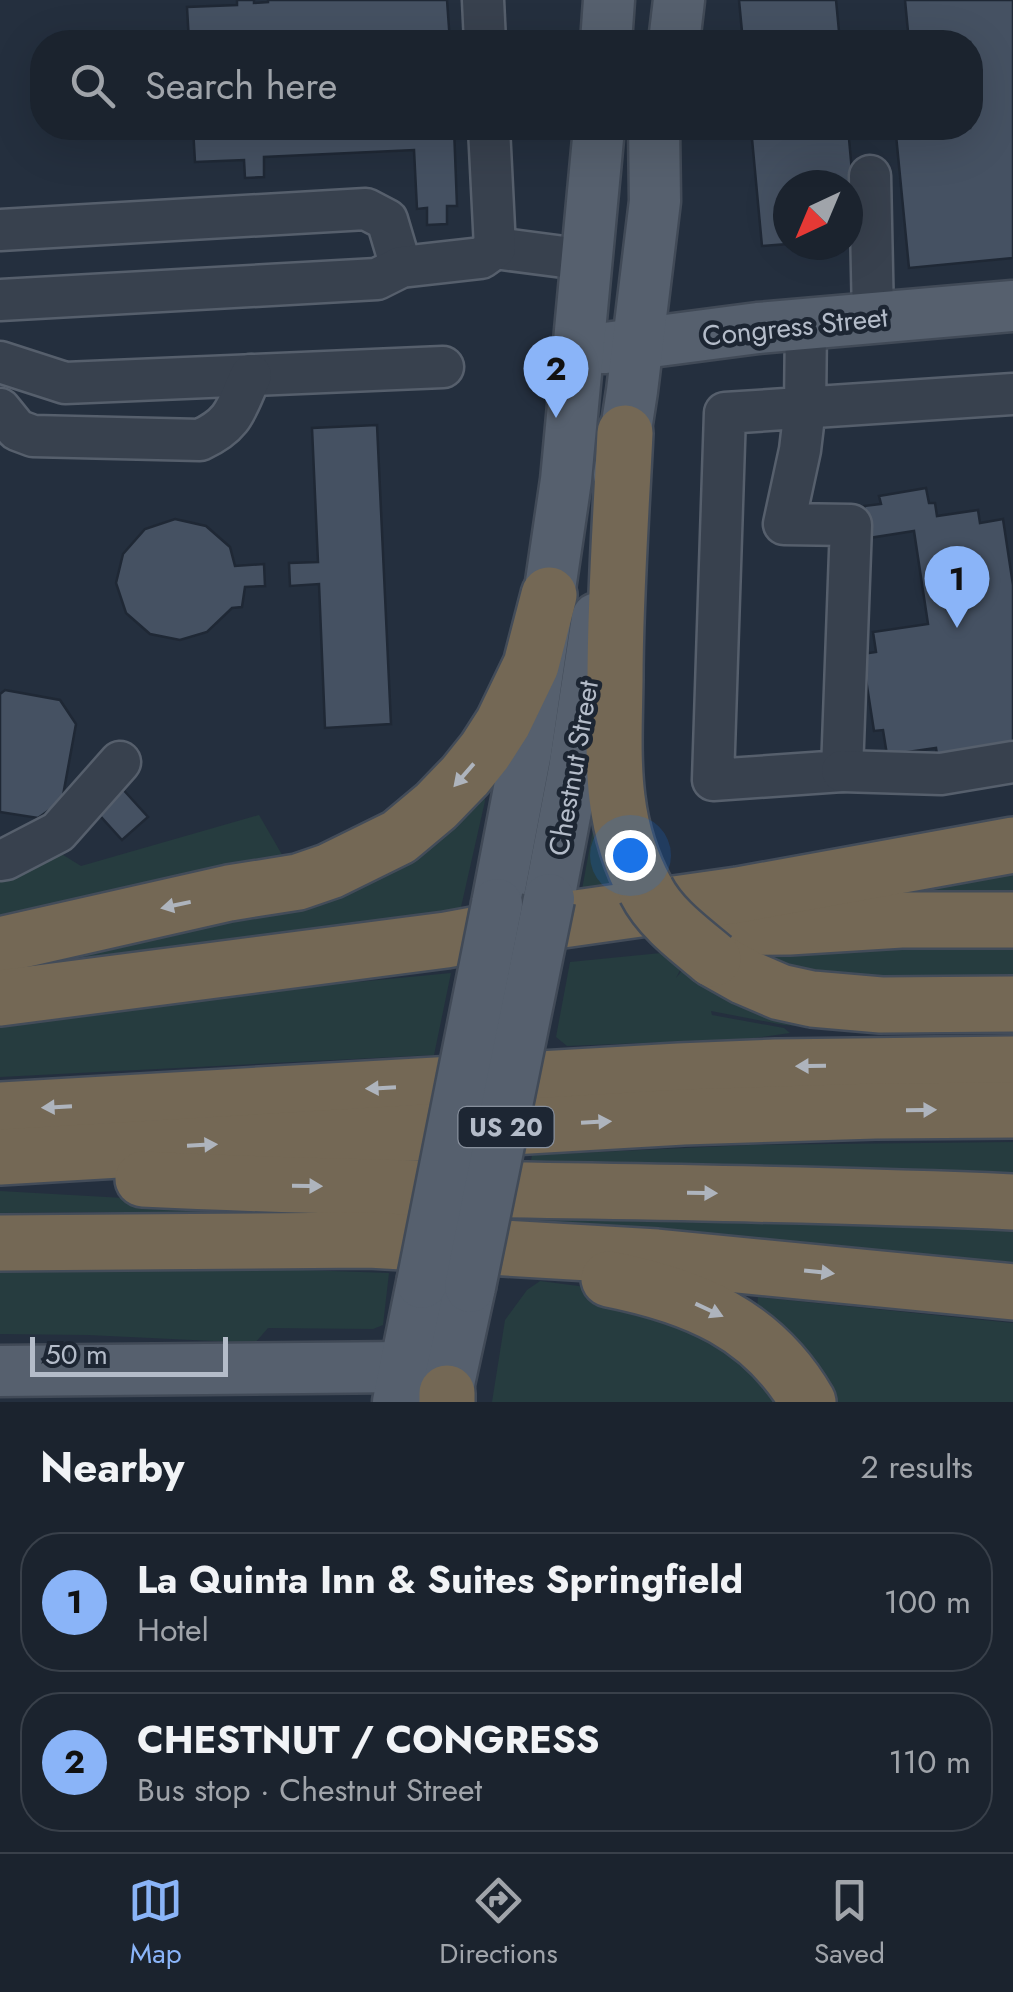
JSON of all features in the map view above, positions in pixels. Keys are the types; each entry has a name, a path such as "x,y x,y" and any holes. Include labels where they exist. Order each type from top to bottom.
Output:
{"highway":[{"path":"625,433 615,634 613,781 636,873 650,900 713,959 780,992 812,999 881,1004 1013,1004"},
{"path":"0,944 229,892 298,882 399,837 464,776 503,722 531,665 549,595"},
{"path":"0,998 446,940 738,895 1013,846"},
{"path":"446,940 902,920 1013,920"},
{"name":"US 20","path":"0,1110 679,1071 1013,1064"},
{"name":"US 20","path":"0,1157 682,1117 1013,1110"},
{"path":"0,1172 272,1185 835,1194 1013,1202"},
{"path":"0,1242 369,1240 561,1250 1013,1292"},
{"path":"128,1242 303,1258 552,1271 630,1284 687,1300 730,1320 776,1358 808,1402"}],"main road":[{"path":"607,30 609,0"},
{"path":"655,30 656,0"},
{"path":"675,30 679,0"},
{"name":"Chestnut Street","path":"429,1393 497,904 526,752 566,480 598,140"},
{"name":"Chestnut Street","path":"446,1285 550,899 574,769 638,343 654,202 654,140"},
{"path":"654,202 662,140"},
{"name":"Congress Street","path":"578,353 806,324 1013,306"},
{"path":"0,1371 60,1386 429,1393"}],"lane":[{"path":"483,0 484,30"},
{"path":"490,140 495,248"},
{"path":"870,176 873,318"},
{"path":"0,230 366,210 387,220 400,267"},
{"path":"0,300 377,279 400,267 481,258 495,248 587,260"},
{"path":"806,324 800,450 784,524 851,525 842,770"},
{"path":"0,362 65,382 442,367"},
{"path":"0,410 17,430 32,436 200,440 220,431 230,421 251,375"},
{"path":"1013,394 725,413 713,780 842,770 941,774 1013,762"},
{"path":"0,860 58,832 120,762"}],"green space":[{"path":"484,792 459,916 0,976"},
{"path":"599,797 626,888 581,895"},
{"path":"259,815 288,865 0,934 0,874 55,850 81,866"},
{"path":"1013,859 1013,892 900,893"},
{"path":"1013,939 1013,986 830,987 732,952"},
{"path":"671,952 683,964 676,978 685,967 827,1028 784,1025 711,1011 712,1015 784,1028 790,1033 747,1039 567,1046 556,1037 570,962"},
{"path":"451,973 434,1055 0,1077 0,1022 349,978 357,982"},
{"path":"1013,1142 1013,1187 527,1181 532,1155 750,1145"},
{"path":"0,1191 213,1203 401,1219 0,1213"},
{"path":"523,1208 1013,1216 1013,1269 520,1226"},
{"path":"247,1268 389,1273 383,1325 373,1329 268,1328 255,1343 0,1334 0,1270"},
{"path":"540,1281 594,1288 731,1347 783,1402 492,1402 505,1320 527,1290"},
{"path":"758,1297 1013,1323 1013,1402 834,1402 757,1309"}],"building":[{"path":"237,0 447,0 449,30 188,30 187,7 237,5"},
{"path":"739,0 836,0 839,30 742,30"},
{"path":"905,0 1013,0 1013,258 909,268 896,140 983,140 983,30 908,30"},
{"path":"194,140 454,140 457,206 447,206 447,224 427,225 427,208 417,209 414,150 264,157 264,177 245,178 244,160 195,162"},
{"path":"752,140 849,140 852,170 773,170 773,245 762,246"},
{"path":"377,425 391,724 325,728 319,584 290,586 289,563 318,562 312,428"},
{"path":"926,488 937,516 978,510 980,523 1003,519 1013,585 1013,757 939,768 936,748 887,755 883,730 874,731 862,654 876,652 873,632 928,624 914,531 869,538 864,506 881,504 879,496"},
{"path":"175,519 206,526 230,547 235,566 264,564 265,586 245,587 242,607 232,608 207,632 180,640 150,634 126,613 116,583 123,554 145,529"},
{"path":"5,690 60,700 76,724 62,801 38,818 0,812 0,694"},
{"path":"119,785 148,817 122,840 93,808"}],"place":[{"name":"CHESTNUT / CONGRESS","path":"556,418"},
{"name":"La Quinta Inn & Suites Springfield","path":"957,628"}]}
